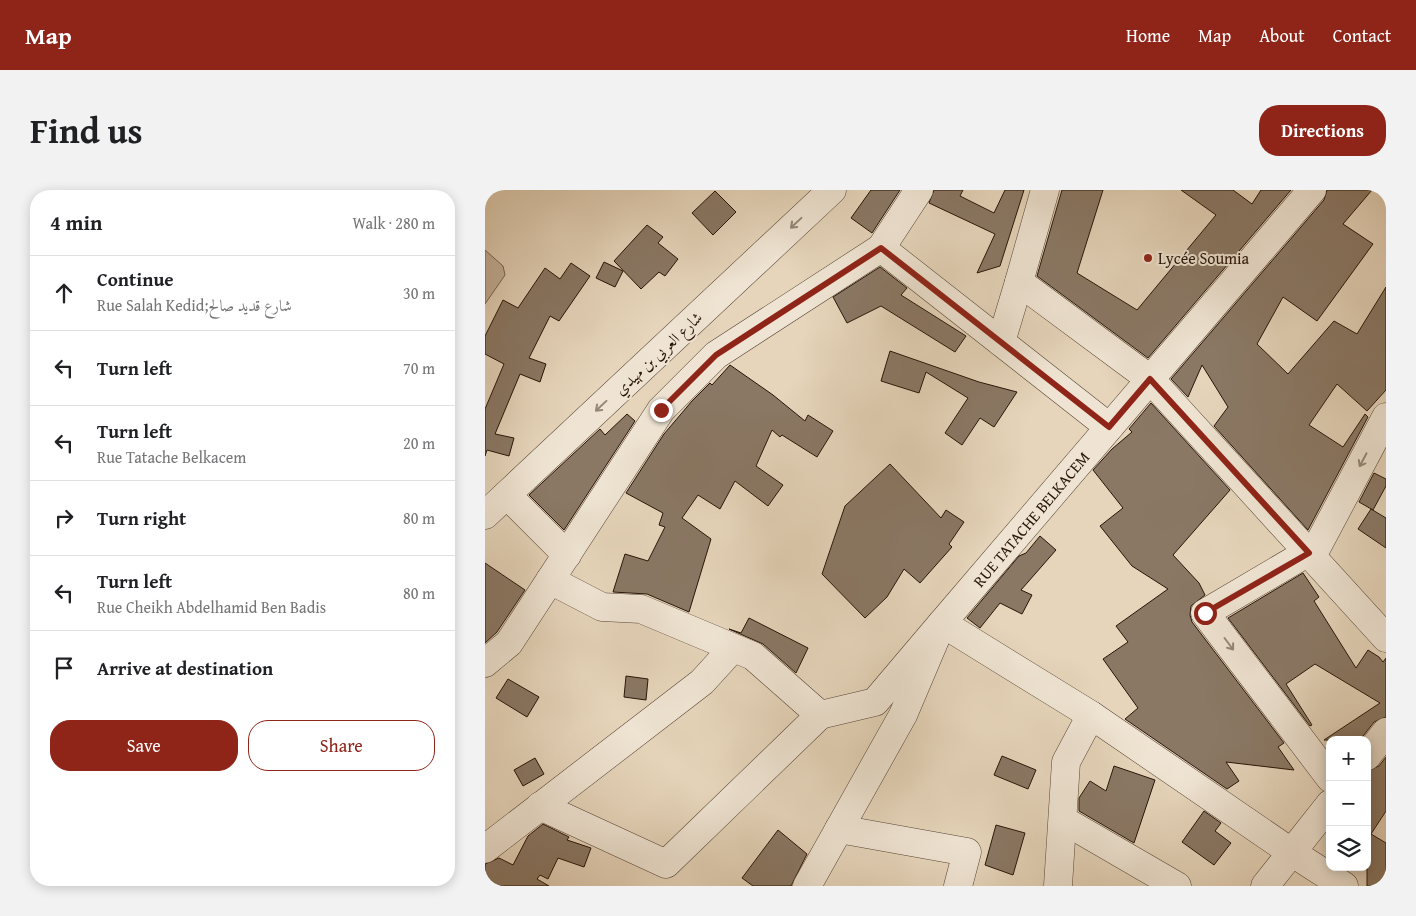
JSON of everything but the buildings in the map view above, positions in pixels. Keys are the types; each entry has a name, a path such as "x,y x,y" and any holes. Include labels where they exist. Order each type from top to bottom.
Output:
{"street":[{"name":"شارع العربي بن مهيدي","path":"485,515 832,190"},
{"path":"485,663 509,643 661,410 716,355 881,248 919,190"},
{"path":"1001,342 1045,190"},
{"name":"RUE TATACHE BELKACEM","path":"807,886 903,715 942,623 1312,190"},
{"path":"881,248 1109,427"},
{"path":"1019,282 1150,379 1386,638"},
{"path":"1326,773 1205,613 1317,547 1386,417"},
{"path":"507,495 567,555"},
{"path":"550,580 602,607 641,609 753,656 820,714"},
{"path":"541,806 666,864 820,714 875,702 942,623 1091,715 1291,852 1344,886"},
{"path":"485,849 702,682 733,648"},
{"path":"1058,886 1066,762 1091,715"},
{"path":"1371,751 1386,732"},
{"path":"1265,886 1326,809"},
{"path":"1063,820 1177,886"},
{"path":"839,829 967,852 958,886"}],"shaded area":[{"path":"485,250 503,266 505,275 485,304"}],"place":[{"name":"Lycée Soumia","path":"1148,258"}],"route":[{"path":"661,410 716,355 881,248 1109,427 1150,379 1309,553 1205,613"}]}
